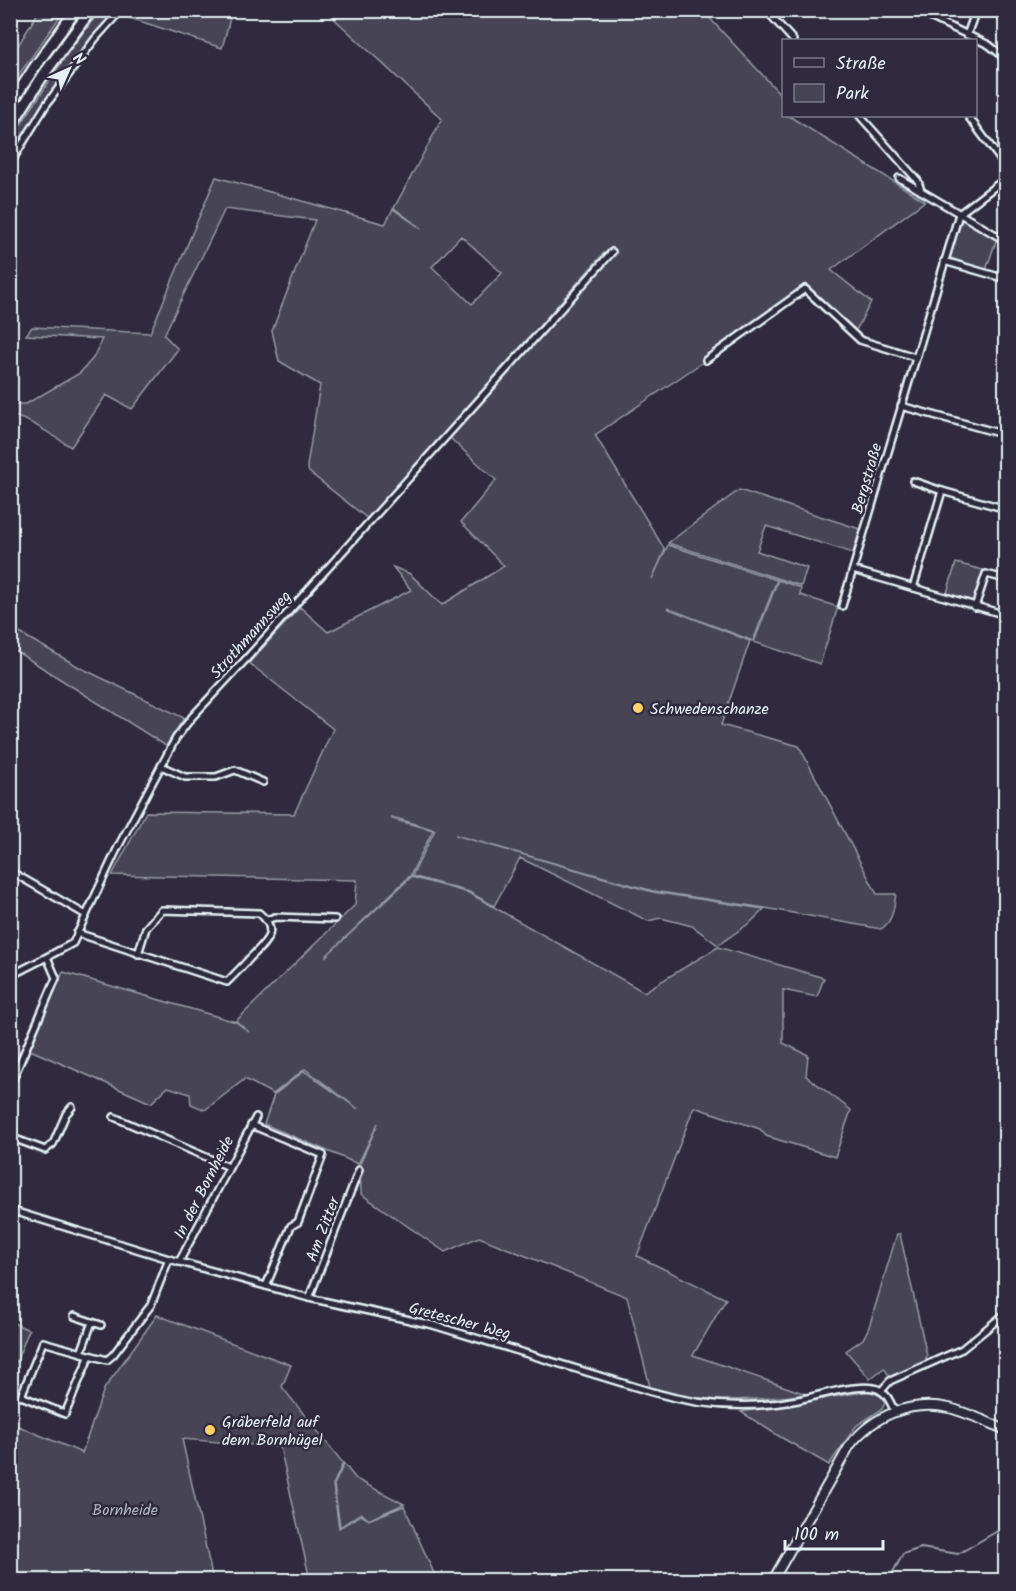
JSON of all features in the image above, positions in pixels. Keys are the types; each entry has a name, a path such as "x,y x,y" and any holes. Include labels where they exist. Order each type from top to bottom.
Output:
{"highway":[{"path":"10,105 76,10"},
{"path":"10,127 44,74 91,10"}],"street":[{"path":"10,164 46,105 95,39 121,10"},
{"path":"766,10 792,39"},
{"path":"915,10 989,45 1005,62"},
{"path":"967,34 976,10"},
{"path":"861,117 918,181 921,191"},
{"path":"969,117 1005,167"},
{"path":"898,178 1005,241"},
{"path":"959,214 1005,178"},
{"name":"Bergstraße","path":"842,606 959,214"},
{"name":"Strothmannsweg","path":"10,976 73,943 118,847 176,738 192,717 612,252"},
{"path":"944,261 1005,279"},
{"path":"706,360 805,289 860,340 915,357"},
{"path":"901,406 1005,435"},
{"path":"913,481 1005,509"},
{"path":"914,588 942,491"},
{"path":"853,570 1005,615"},
{"path":"975,607 986,574 1005,579"},
{"path":"161,766 186,777 216,777 235,770 262,782"},
{"path":"10,871 86,915"},
{"path":"77,933 138,954 227,982 267,941 270,930 267,920 259,913 162,910 146,928 138,954"},
{"path":"267,920 275,917 335,919"},
{"path":"10,1086 56,978 47,957"},
{"path":"10,1137 45,1150 52,1144 66,1114 72,1107"},
{"path":"114,1117 229,1167"},
{"name":"In der Bornheide","path":"179,1262 256,1117"},
{"name":"In der Bornheide","path":"250,1125 323,1155 298,1222 291,1226 266,1286"},
{"name":"Am Zitter","path":"309,1298 359,1170"},
{"name":"Gretescher Weg","path":"10,1210 179,1262 309,1298 434,1325 685,1401 732,1406 764,1405 796,1401 848,1389 866,1387 881,1390"},
{"path":"90,1355 65,1414 21,1396 44,1342 81,1353 90,1355 107,1360 113,1355 152,1305 169,1259"},
{"path":"894,1411 891,1402 881,1390 890,1381 962,1349 1005,1313"},
{"path":"74,1316 101,1325"},
{"path":"81,1353 92,1322"},
{"path":"773,1581 834,1471 860,1432 894,1411 916,1406 949,1408 1005,1430"}],"green space":[{"path":"125,10 232,11 222,48 121,15"},
{"path":"39,11 64,11 11,86 11,57"},
{"path":"100,11 116,11 94,37 11,159 11,143 20,126 69,51"},
{"path":"326,11 703,11 782,96 782,117 791,117 925,201 831,270 871,302 855,332 805,289 595,435 665,550 652,579 668,545 777,580 753,641 667,608 750,641 721,725 799,746 877,894 896,894 892,914 885,926 881,929 765,908 653,891 455,835 653,892 764,909 751,922 718,945 692,926 661,918 648,921 520,858 494,906 469,892 412,876 435,830 392,817 392,819 433,830 410,876 325,957 411,877 469,893 644,992 718,947 824,978 817,997 783,990 783,1043 808,1055 806,1076 851,1110 835,1157 766,1136 760,1129 694,1107 637,1256 726,1299 693,1355 806,1394 723,1400 695,1398 650,1387 627,1297 479,1237 445,1252 361,1194 360,1164 378,1123 358,1164 264,1124 274,1095 304,1071 358,1109 305,1069 273,1094 245,1079 205,1110 191,1104 190,1094 168,1087 151,1103 28,1049 63,972 236,1022 249,1032 236,1021 355,905 357,880 112,875 146,812 294,814 333,729 249,663 300,607 328,632 411,590 393,567 410,574 442,605 504,566 461,522 496,480 450,438 610,258 604,253 368,519 309,472 307,466 320,385 279,361 272,331 315,220 225,209 164,335 178,349 132,409 106,395 71,447 33,424 11,416 10,404 26,404 80,373 93,358 102,339 26,335 32,327 150,333 216,177 385,224 393,209 422,229 394,208 442,119","holes":["461,236 502,273 472,304 432,267"]},
{"path":"960,217 997,238 986,270 947,257"},
{"path":"739,490 860,529 853,553 766,526 757,551 807,568 801,586 668,543"},
{"path":"956,563 983,570 974,601 947,593"},
{"path":"778,580 801,588 800,595 838,607 820,664 754,642"},
{"path":"11,628 79,667 184,718 166,746 11,648"},
{"path":"897,1234 900,1234 927,1356 924,1363 890,1377 884,1368 870,1379 846,1351 863,1339 869,1327"},
{"name":"Bornheide","path":"157,1315 291,1365 282,1387 343,1463 333,1485 339,1528 361,1515 368,1519 361,1513 340,1527 334,1485 344,1464 356,1479 404,1504 368,1520 404,1506 437,1580 306,1580 308,1571 280,1447 182,1439 213,1580 11,1580 11,1423 82,1453 104,1389"},
{"path":"11,1322 29,1330 11,1375"},
{"path":"869,1391 881,1396 885,1403 882,1409 856,1426 829,1465 741,1412"}],"waterway":[{"path":"895,1580 893,1572 903,1554 921,1548 958,1554 1006,1526"}],"place":[{"name":"Schwedenschanze","path":"638,708"},
{"name":"Gräberfeld auf dem Bornhügel","path":"210,1430"}]}
